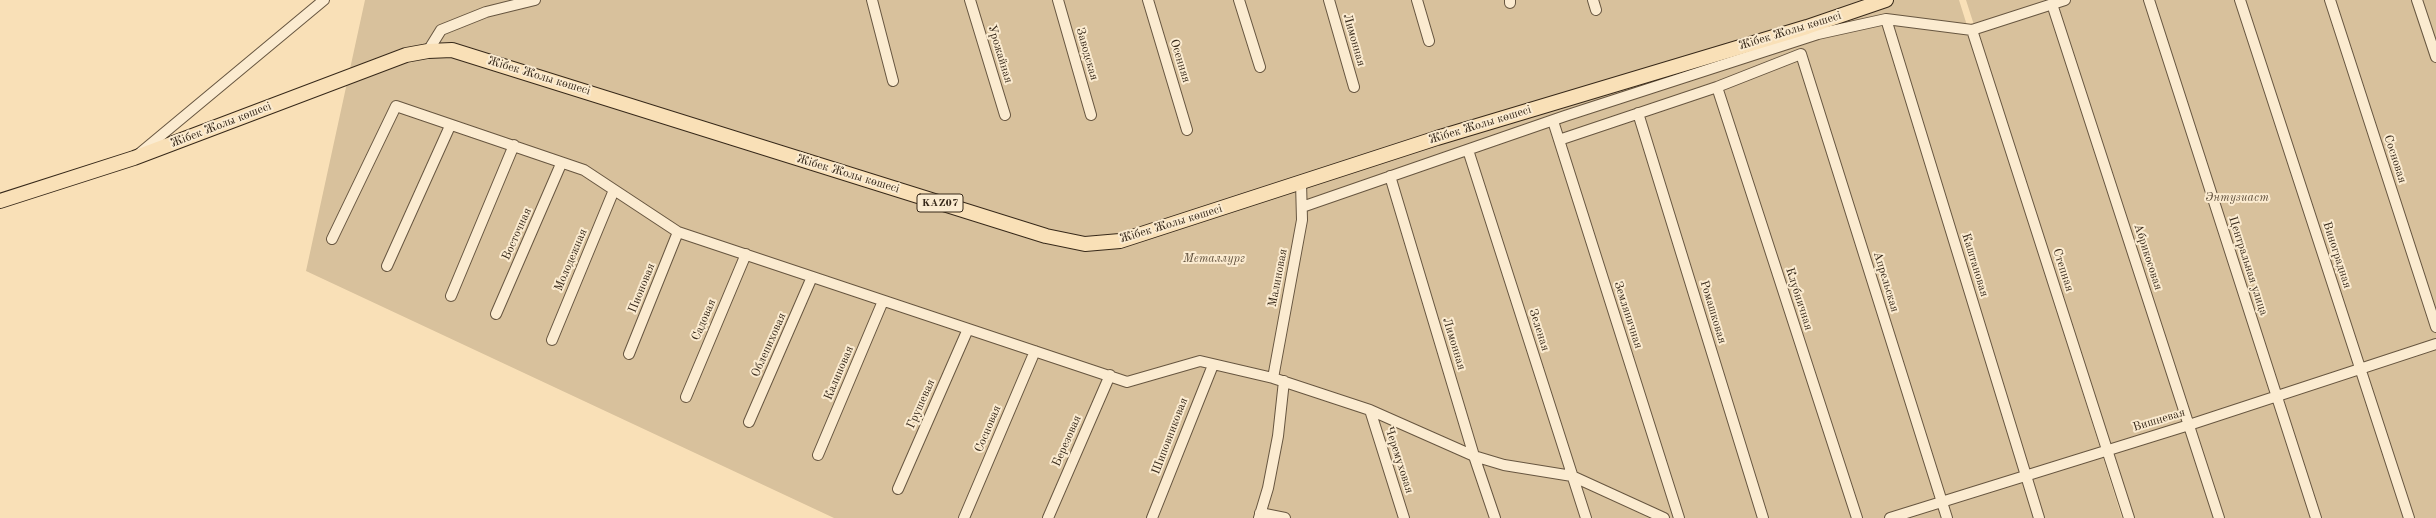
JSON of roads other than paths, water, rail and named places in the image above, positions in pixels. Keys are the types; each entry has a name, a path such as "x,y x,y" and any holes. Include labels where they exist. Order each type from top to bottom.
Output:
{"highway":[{"name":"Жібек Жолы көшесі","path":"0,201 134,158 406,55 428,51 452,50 1038,234 1085,244 1120,241 1149,233 1437,138 1807,27 1886,0"}],"street":[{"path":"134,158 324,0"},
{"path":"428,51 441,30 486,12 535,0"},
{"path":"872,0 893,81"},
{"name":"Урожайная","path":"970,0 1005,115"},
{"name":"Заводская","path":"1058,0 1091,115"},
{"name":"Осенняя","path":"1148,0 1188,130"},
{"path":"1239,0 1260,67"},
{"name":"Лимонная","path":"1329,0 1354,87"},
{"path":"1417,0 1429,41"},
{"path":"1593,0 1596,10"},
{"path":"1302,207 1553,121 1818,34 1886,19 1972,30 2065,0"},
{"name":"Центральная улица","path":"2149,0 2316,518"},
{"name":"Виноградная","path":"2240,0 2409,518"},
{"name":"Сосновая","path":"2330,0 2436,327"},
{"path":"2417,0 2436,57"},
{"name":"Абрикосовая","path":"2052,4 2219,518"},
{"name":"Каштановая","path":"1886,19 2039,518"},
{"name":"Степная","path":"1972,30 2129,518"},
{"name":"Апрельская","path":"1717,87 1801,54 1947,518"},
{"path":"1559,140 1717,87"},
{"name":"Клубничная","path":"1717,87 1857,518"},
{"path":"332,239 396,106 450,126 514,145 561,164 584,170 678,232 968,330 1110,375 1127,382 1200,361 1284,381 1370,410 1474,456 1504,465 1572,476 1664,518"},
{"name":"Ромашковая","path":"1638,113 1763,518"},
{"name":"Земляничная","path":"1553,121 1679,518"},
{"path":"387,266 450,126"},
{"path":"451,296 514,145"},
{"name":"Зеленая","path":"1468,150 1586,518"},
{"name":"Восточная","path":"496,314 561,164"},
{"name":"Лимонная","path":"1390,176 1474,456 1495,518"},
{"name":"Малиновая","path":"1272,378 1302,220 1301,182"},
{"name":"Молодежная","path":"552,340 614,190"},
{"name":"Пионовая","path":"629,354 678,232"},
{"name":"Садовая","path":"686,397 746,254"},
{"name":"Облепиховая","path":"749,422 812,277"},
{"name":"Калиновая","path":"818,455 884,301"},
{"name":"Грушевая","path":"898,489 968,330"},
{"name":"Вишневая","path":"1890,518 2107,449 2189,425 2436,344"},
{"name":"Сосновая","path":"964,518 1035,351"},
{"name":"Шиповниковая","path":"1152,518 1213,365"},
{"name":"Березовая","path":"1048,518 1110,375"},
{"path":"1284,381 1278,436 1268,488 1260,515 1285,518"},
{"name":"Черемуховая","path":"1370,410 1404,518"}],"park label":[{"name":"Энтузиаст","path":"2237,198"},
{"name":"Металлург","path":"1214,259"}]}
